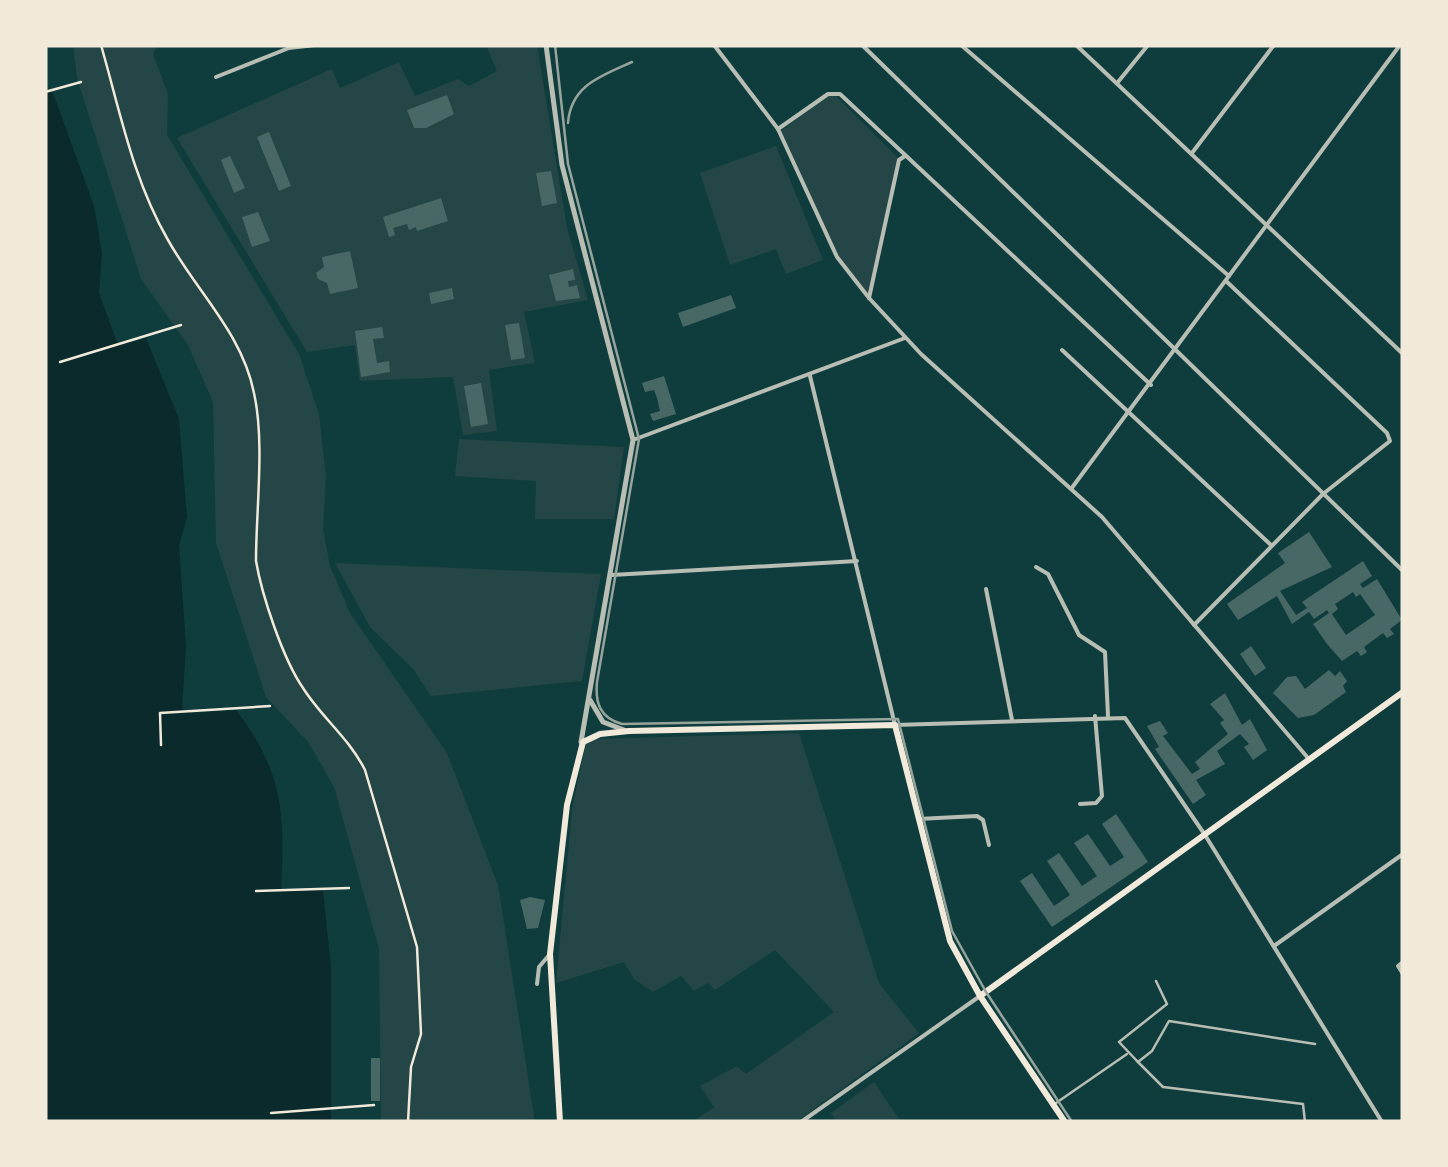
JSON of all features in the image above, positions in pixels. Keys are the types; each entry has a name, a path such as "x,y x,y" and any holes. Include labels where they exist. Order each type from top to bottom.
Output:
{"main road":[{"path":"980,996 1403,692"},
{"path":"560,1122 550,954 567,804 580,747 593,735 629,731 896,725 950,941 980,996 1065,1122"}],"street":[{"path":"546,45 562,165 634,440 580,747"},
{"path":"714,45 778,129 837,257 869,298 905,338 1102,517 1309,760"},
{"path":"862,45 1403,571"},
{"path":"962,45 1228,279 1390,438 1388,447 1324,494 1194,625"},
{"path":"1076,45 1403,354"},
{"path":"1118,82 1148,45"},
{"path":"1192,152 1274,45"},
{"path":"1071,489 1178,350 1400,45"},
{"path":"216,77 289,48 312,46"},
{"path":"778,129 828,94 838,93 1151,386"},
{"path":"869,298 898,160 905,156"},
{"path":"634,440 905,338"},
{"path":"1062,350 1271,546"},
{"path":"810,376 896,725 1124,718 1205,835 1382,1122"},
{"path":"610,576 857,561"},
{"path":"1036,568 1048,574 1078,635 1103,649 1108,716"},
{"path":"986,589 1012,720"},
{"path":"589,692 598,716 629,731"},
{"path":"1080,804 1096,803 1102,796 1095,716"},
{"path":"918,819 977,816 983,820 989,845"},
{"path":"1274,946 1403,854"},
{"path":"537,984 539,968 550,954"},
{"path":"1403,962 1398,966 1403,974"},
{"path":"802,1122 980,996"}],"lane":[{"path":"1156,981 1168,1002 1120,1041 1163,1087 1303,1104 1305,1122"},
{"path":"1136,1060 1146,1058 1168,1021 1315,1044"},
{"path":"1053,1104 1112,1068 1127,1052"}],"path":[{"path":"101,45 116,109 153,209 169,243 235,339 254,391 256,561 261,582 297,679 355,750 365,770 414,923 421,1034 411,1066 408,1122"},
{"path":"45,92 81,82"},
{"path":"60,362 181,325"},
{"path":"161,744 160,713 270,706"},
{"path":"256,892 348,888"},
{"path":"271,1114 374,1105"}],"shaded area":[{"path":"73,45 158,45 153,54 168,94 167,135 299,354 319,414 326,477 323,529 330,566 350,613 447,753 498,885 535,1122 381,1122 379,949 334,787 309,743 266,697 216,543 213,402 188,345 141,279 77,78"},
{"path":"486,45 537,45 567,228 588,300 524,312 535,363 489,370 497,431 463,435 453,377 360,381 355,345 307,352 177,138 332,69 340,88 399,62 415,96 458,79 469,86 497,71"},
{"path":"45,90 53,93 94,206 102,253 99,293 118,345 146,338 179,419 187,517 179,545 186,647 182,708 191,713 236,710 264,754 278,796 281,891 323,890 331,968 331,1122 45,1122"},
{"path":"832,92 899,159 870,297 838,256 781,131"},
{"path":"776,146 823,260 786,274 776,249 730,265 700,173"},
{"path":"459,439 624,447 614,519 535,519 536,481 455,476"},
{"path":"335,563 601,574 582,681 431,696 413,669 370,627"},
{"path":"799,733 879,983 919,1033 796,1122 692,1122 714,1107 700,1086 737,1066 746,1074 834,1012 775,950 715,990 708,983 694,991 681,976 653,992 634,979 624,962 556,983 572,809 586,743 596,739"},
{"path":"874,1082 901,1122 837,1122 831,1113"}],"building":[{"path":"447,95 454,114 426,128 414,128 407,110"},
{"path":"269,132 291,186 279,191 257,137"},
{"path":"230,156 245,188 234,193 221,160"},
{"path":"551,171 557,203 542,206 536,173"},
{"path":"441,198 448,221 417,231 416,227 409,230 407,224 393,228 395,235 389,237 383,217"},
{"path":"258,212 270,241 252,247 242,217"},
{"path":"350,251 358,288 330,294 327,283 318,279 316,273 324,267 322,257"},
{"path":"573,269 575,280 568,281 569,287 577,285 580,298 556,301 549,275"},
{"path":"452,288 454,299 431,304 429,293"},
{"path":"731,295 736,308 683,327 678,313"},
{"path":"519,323 525,358 511,360 505,325"},
{"path":"382,327 384,338 373,339 377,363 389,361 390,372 361,377 355,331"},
{"path":"664,376 676,414 653,421 650,414 660,411 657,398 654,390 645,392 642,383"},
{"path":"481,383 488,424 471,427 464,386"},
{"path":"1309,532 1332,567 1280,591 1296,615 1307,608 1302,602 1363,561 1372,576 1360,584 1363,588 1377,579 1402,620 1390,629 1394,634 1387,638 1383,633 1364,647 1367,652 1361,656 1357,651 1342,661 1313,624 1329,613 1327,610 1314,619 1309,612 1292,624 1277,596 1238,620 1227,604 1285,563 1278,553","holes":["1353,592 1356,597 1360,594 1375,615 1346,635 1332,614 1338,609 1335,604"]},
{"path":"1251,646 1266,668 1255,676 1240,654"},
{"path":"1329,670 1335,676 1340,671 1347,681 1343,686 1346,692 1314,715 1298,718 1273,693 1287,677 1296,676 1305,689"},
{"path":"1225,693 1242,725 1250,719 1267,750 1253,760 1244,747 1249,744 1240,734 1217,751 1225,764 1196,780 1206,795 1193,804 1155,749 1159,747 1147,726 1160,721 1168,733 1163,736 1192,774 1200,769 1195,762 1228,734 1220,723 1224,720 1210,704"},
{"path":"1116,814 1148,862 1052,927 1020,881 1032,873 1054,906 1070,895 1047,861 1059,853 1082,886 1097,876 1074,843 1088,834 1110,866 1124,857 1102,824"},
{"path":"520,900 545,900 538,928 527,929"},
{"path":"371,1058 380,1058 380,1101 371,1101"}],"tram line":[{"path":"555,45 568,164 639,439 597,682 600,709 622,724 898,719 952,931 986,992 1072,1122"},
{"path":"568,123 570,110 581,91 599,77 632,62"}]}
